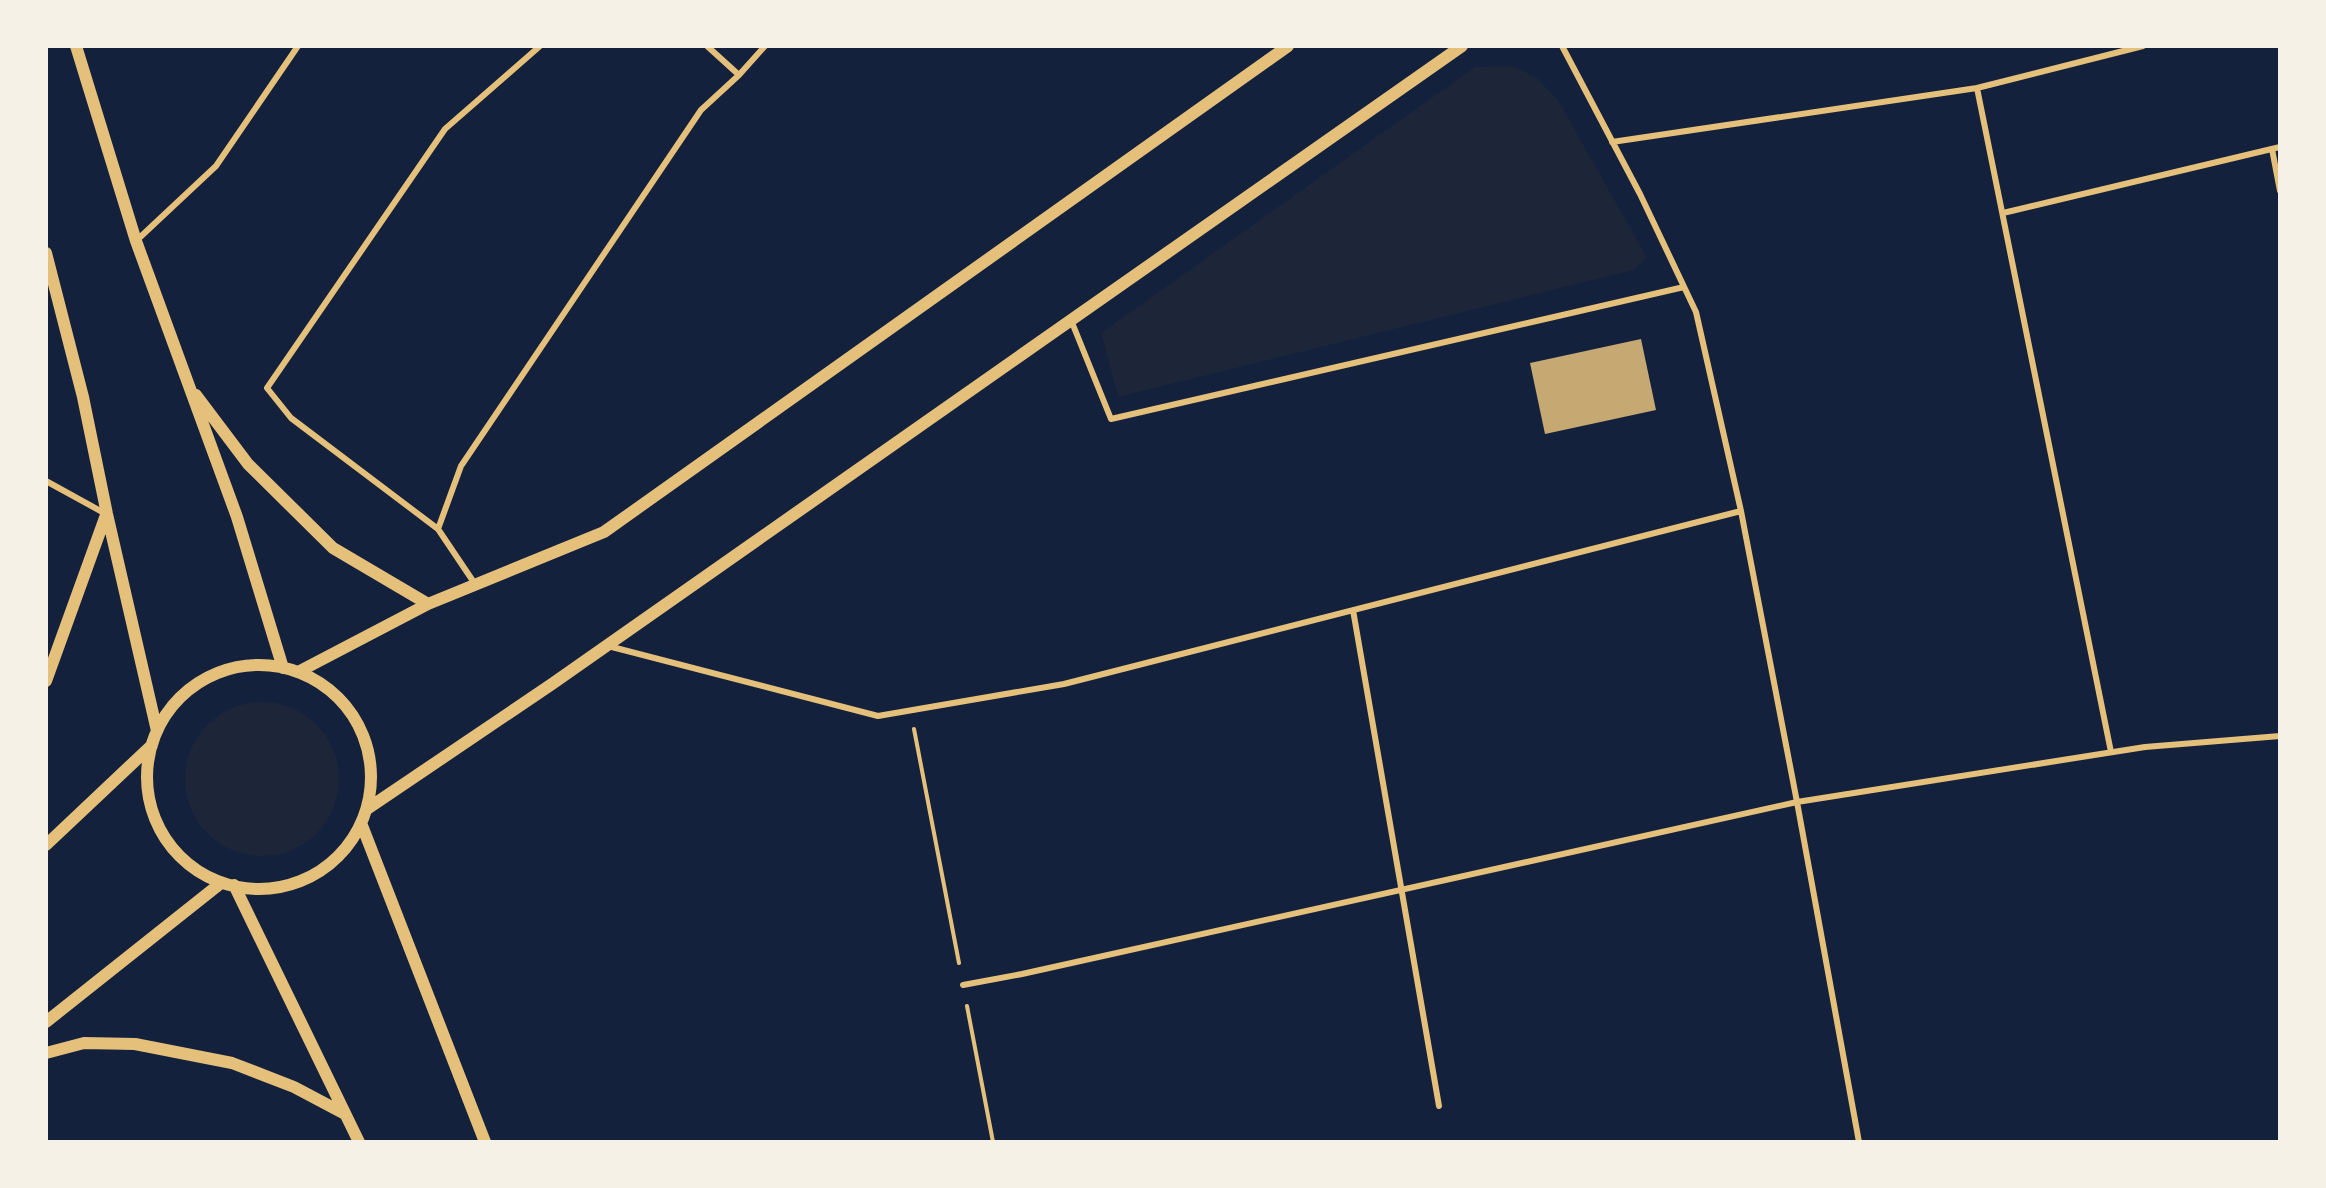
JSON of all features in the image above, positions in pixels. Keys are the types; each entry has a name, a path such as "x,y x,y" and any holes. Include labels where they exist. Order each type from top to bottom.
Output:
{"main road":[{"path":"76,46 136,241 237,517 283,668"},
{"path":"298,672 428,604 604,532 1288,46"},
{"path":"367,809 607,645 1462,46"},
{"path":"46,253 83,397 106,514 157,731"},
{"path":"188,384 248,464 333,548 428,604"},
{"path":"46,681 106,514"},
{"path":"257,664 298,672 322,683 349,709 366,741 372,778 367,809 349,845 323,869 291,885 256,889 221,883 189,865 164,837 150,803 147,767 157,731 174,704 197,683 226,670 257,664"},
{"path":"46,845 153,744"},
{"path":"361,823 485,1142"},
{"path":"46,1022 221,883"},
{"path":"234,885 359,1142"},
{"path":"46,1053 84,1043 135,1044 221,1061 294,1087 345,1114"}],"street":[{"path":"136,241 216,165 298,46"},
{"path":"475,585 438,529 291,418 267,388 445,129 540,46"},
{"path":"707,46 739,75"},
{"path":"438,529 461,466 701,110 739,75 765,46"},
{"path":"1562,46 1640,194 1696,312 1741,511 1859,1142"},
{"path":"1612,142 1977,88 2143,46"},
{"path":"1977,88 2111,752"},
{"path":"2003,213 2280,147"},
{"path":"2271,149 2280,191"},
{"path":"1071,320 1112,419 1684,287"},
{"path":"46,481 106,514"},
{"path":"607,645 878,716 1064,684 1741,511"},
{"path":"1353,610 1439,1106"},
{"path":"963,985 1022,974 1797,801 2145,747 2280,736"}],"path":[{"path":"910,711 993,1142"}],"shaded area":[{"path":"1513,66 1537,78 1558,100 1647,258 1633,270 1118,397 1101,333 1475,67"},
{"path":"262,702 291,708 305,715 316,725 326,736 333,750 339,779 333,808 326,822 316,833 305,843 291,850 262,856 233,850 219,843 208,833 198,822 191,808 185,779 191,750 198,736 208,725 219,715 233,708"}],"building":[{"path":"1641,339 1656,410 1545,434 1530,363"}]}
